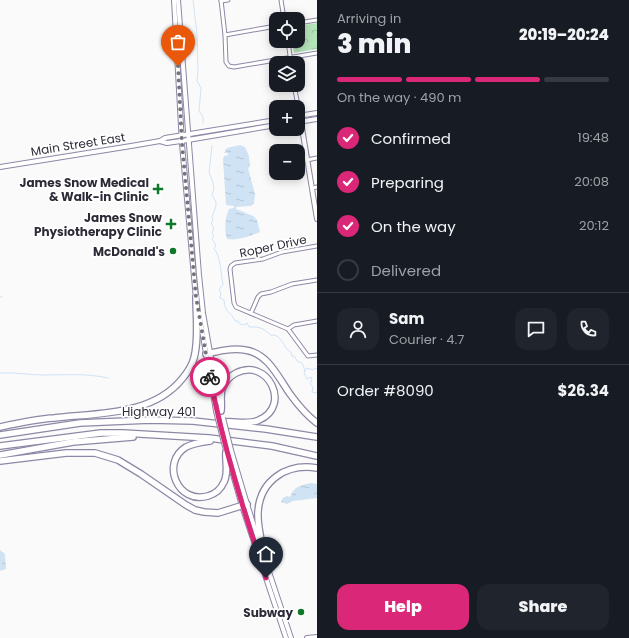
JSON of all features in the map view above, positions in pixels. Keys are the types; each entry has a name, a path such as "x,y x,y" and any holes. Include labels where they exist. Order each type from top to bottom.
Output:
{"highway":[{"path":"0,427 48,418 139,407 154,402 164,396 178,384 194,359 196,343 196,297"},
{"path":"208,354 224,350 247,350 264,359 298,404 309,417 317,423"},
{"path":"213,423 234,421 254,422 264,417 270,412 274,402 275,395 272,384 268,378 259,372 251,370 238,372 228,379 223,388 219,411"},
{"name":"Highway 401","path":"0,435 80,423 150,420 213,423 317,437"},
{"path":"0,446 101,433 145,434"},
{"path":"0,455 73,442 145,434"},
{"name":"Highway 401","path":"145,434 209,438 272,446 317,456"},
{"path":"229,451 225,458 226,476 223,484 215,492 204,497 195,496 187,494 178,486 174,475 173,466 178,455 186,447 211,441 244,443"},
{"path":"0,460 66,453 95,453 118,460 195,510 218,513 244,505"},
{"path":"265,558 258,523 260,499 264,491 277,476 284,472 302,466 317,468"}],"main road":[{"path":"174,0 181,136 196,297 224,443 229,451"},
{"path":"178,0 187,135 199,275 208,354"},
{"path":"305,115 317,113"},
{"path":"305,121 317,119"},
{"name":"Main Street East","path":"0,167 160,141 165,138 269,121"},
{"name":"Main Street East","path":"160,141 167,143 182,142 269,126"},
{"path":"302,136 315,188 317,217"},
{"path":"219,411 223,418 229,451 244,505 286,638"},
{"path":"244,505 265,558 291,638"},
{"path":"307,638 317,637"}],"street":[{"path":"228,0 221,1 225,35 226,62 229,66 234,67 269,61"},
{"path":"281,0 283,12"},
{"path":"305,22 317,20"},
{"path":"225,35 269,27"},
{"path":"297,56 317,53"},
{"path":"307,160 317,158"},
{"name":"Roper Drive","path":"288,329 251,314 235,305 230,274 231,266 235,263 263,259 282,252 317,246"},
{"path":"251,314 258,297 261,294 292,284 317,280"},
{"path":"317,321 294,325 288,329 308,356 317,356"}],"green space":[{"path":"317,23 317,49 294,53 293,48 305,48 305,25"}],"water":[{"path":"240,145 245,147 249,156 250,166 248,168 255,194 254,204 250,206 236,207 236,209 253,216 257,220 260,232 240,239 227,239 225,228 226,220 229,209 234,208 234,206 226,205 223,159 224,156 228,155 228,153 224,153 227,148"},
{"path":"304,484 317,484 317,498 293,501 287,504 281,502 283,498 287,496 290,497 296,488"},
{"path":"0,550 5,554 6,569 0,571"}],"waterway":[{"path":"193,0 197,34 197,81 201,88 199,111 203,117 203,123"},
{"path":"212,146 209,173 214,188 212,195 216,202 216,206 212,217 213,221 211,223 214,228 212,233 214,237 212,239 216,245 214,249 218,255 223,284 219,290 221,292 220,298 224,300 227,310 235,321 238,321 240,324 244,325 247,323 249,327 263,329 271,335 278,337 291,352 292,356 295,357 297,361 302,363 307,379 311,377 312,379 310,384 313,387 312,392 317,393"},
{"path":"306,370 307,368 313,370 315,368 317,369"},
{"path":"0,373 84,375 108,378"}],"way so far":[{"path":"178,66 182,144 196,297 210,377"}],"place":[{"name":"James Snow Medical & Walk-in Clinic","path":"158,189"},
{"name":"James Snow Physiotherapy Clinic","path":"171,224"},
{"name":"McDonald's","path":"173,251"},
{"name":"Subway","path":"301,612"}],"route":[{"path":"210,377 224,443 242,506 266,578"}]}
